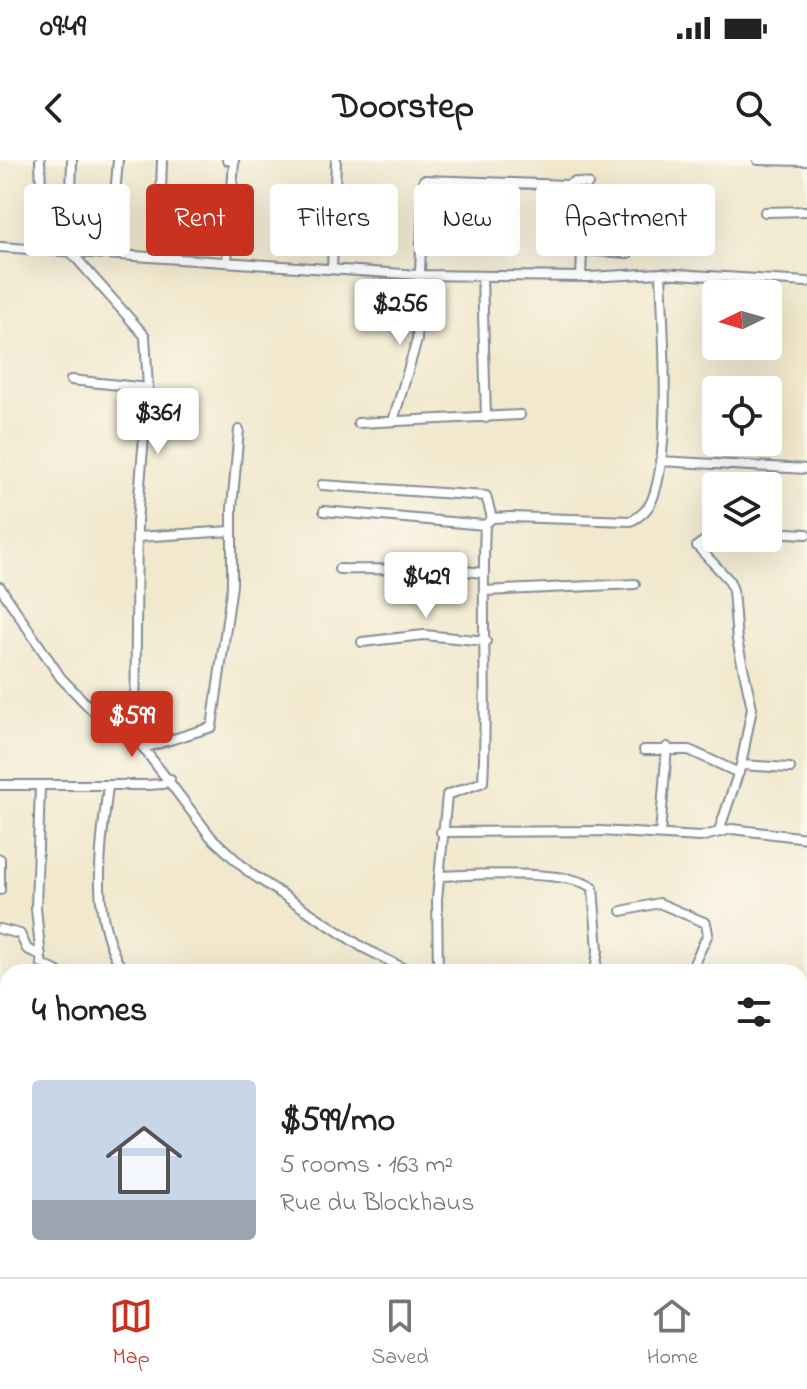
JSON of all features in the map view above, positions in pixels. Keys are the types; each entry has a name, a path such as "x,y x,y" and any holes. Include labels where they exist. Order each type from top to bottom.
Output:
{"street":[{"path":"40,160 41,184"},
{"path":"71,184 72,160"},
{"path":"116,184 118,160"},
{"path":"159,257 162,160"},
{"path":"227,160 234,161 227,262"},
{"path":"332,269 336,160"},
{"path":"758,160 807,161"},
{"path":"393,421 417,340 424,180 538,184"},
{"path":"569,184 588,184"},
{"path":"765,212 807,211"},
{"path":"0,247 24,247"},
{"path":"130,255 418,275 581,277 661,273 807,282"},
{"path":"74,256 145,336 148,388 137,537 135,737"},
{"path":"581,277 582,256"},
{"path":"324,511 488,521 631,521 643,515 653,499 660,461 664,364 661,273"},
{"path":"482,276 486,418"},
{"path":"71,380 148,388"},
{"path":"358,423 520,415"},
{"path":"144,748 212,727 227,630 239,430"},
{"path":"660,461 807,469"},
{"path":"322,485 486,496 488,521 483,573 488,699 483,782 447,795 441,832 438,964"},
{"path":"137,537 232,531"},
{"path":"782,533 807,534"},
{"path":"703,552 729,580 733,590 737,640 752,708 740,769 719,831"},
{"path":"339,569 405,572 443,567 483,573"},
{"path":"484,591 635,584"},
{"path":"0,587 61,678 94,712 135,737 170,779 211,837 250,873 362,947 395,964"},
{"path":"362,642 424,635 486,641"},
{"path":"660,834 667,747"},
{"path":"644,750 667,747 689,750 740,769 790,768"},
{"path":"0,785 108,786 163,784 170,779"},
{"path":"40,786 36,908 42,964"},
{"path":"108,786 98,882 111,950 119,964"},
{"path":"441,832 700,837 732,829 807,838"},
{"path":"0,859 0,890"},
{"path":"439,876 544,876 586,882 593,888 598,950 596,964"},
{"path":"622,911 659,903 706,923 708,934 694,964"},
{"path":"0,929 20,934 27,949 41,955"}]}
